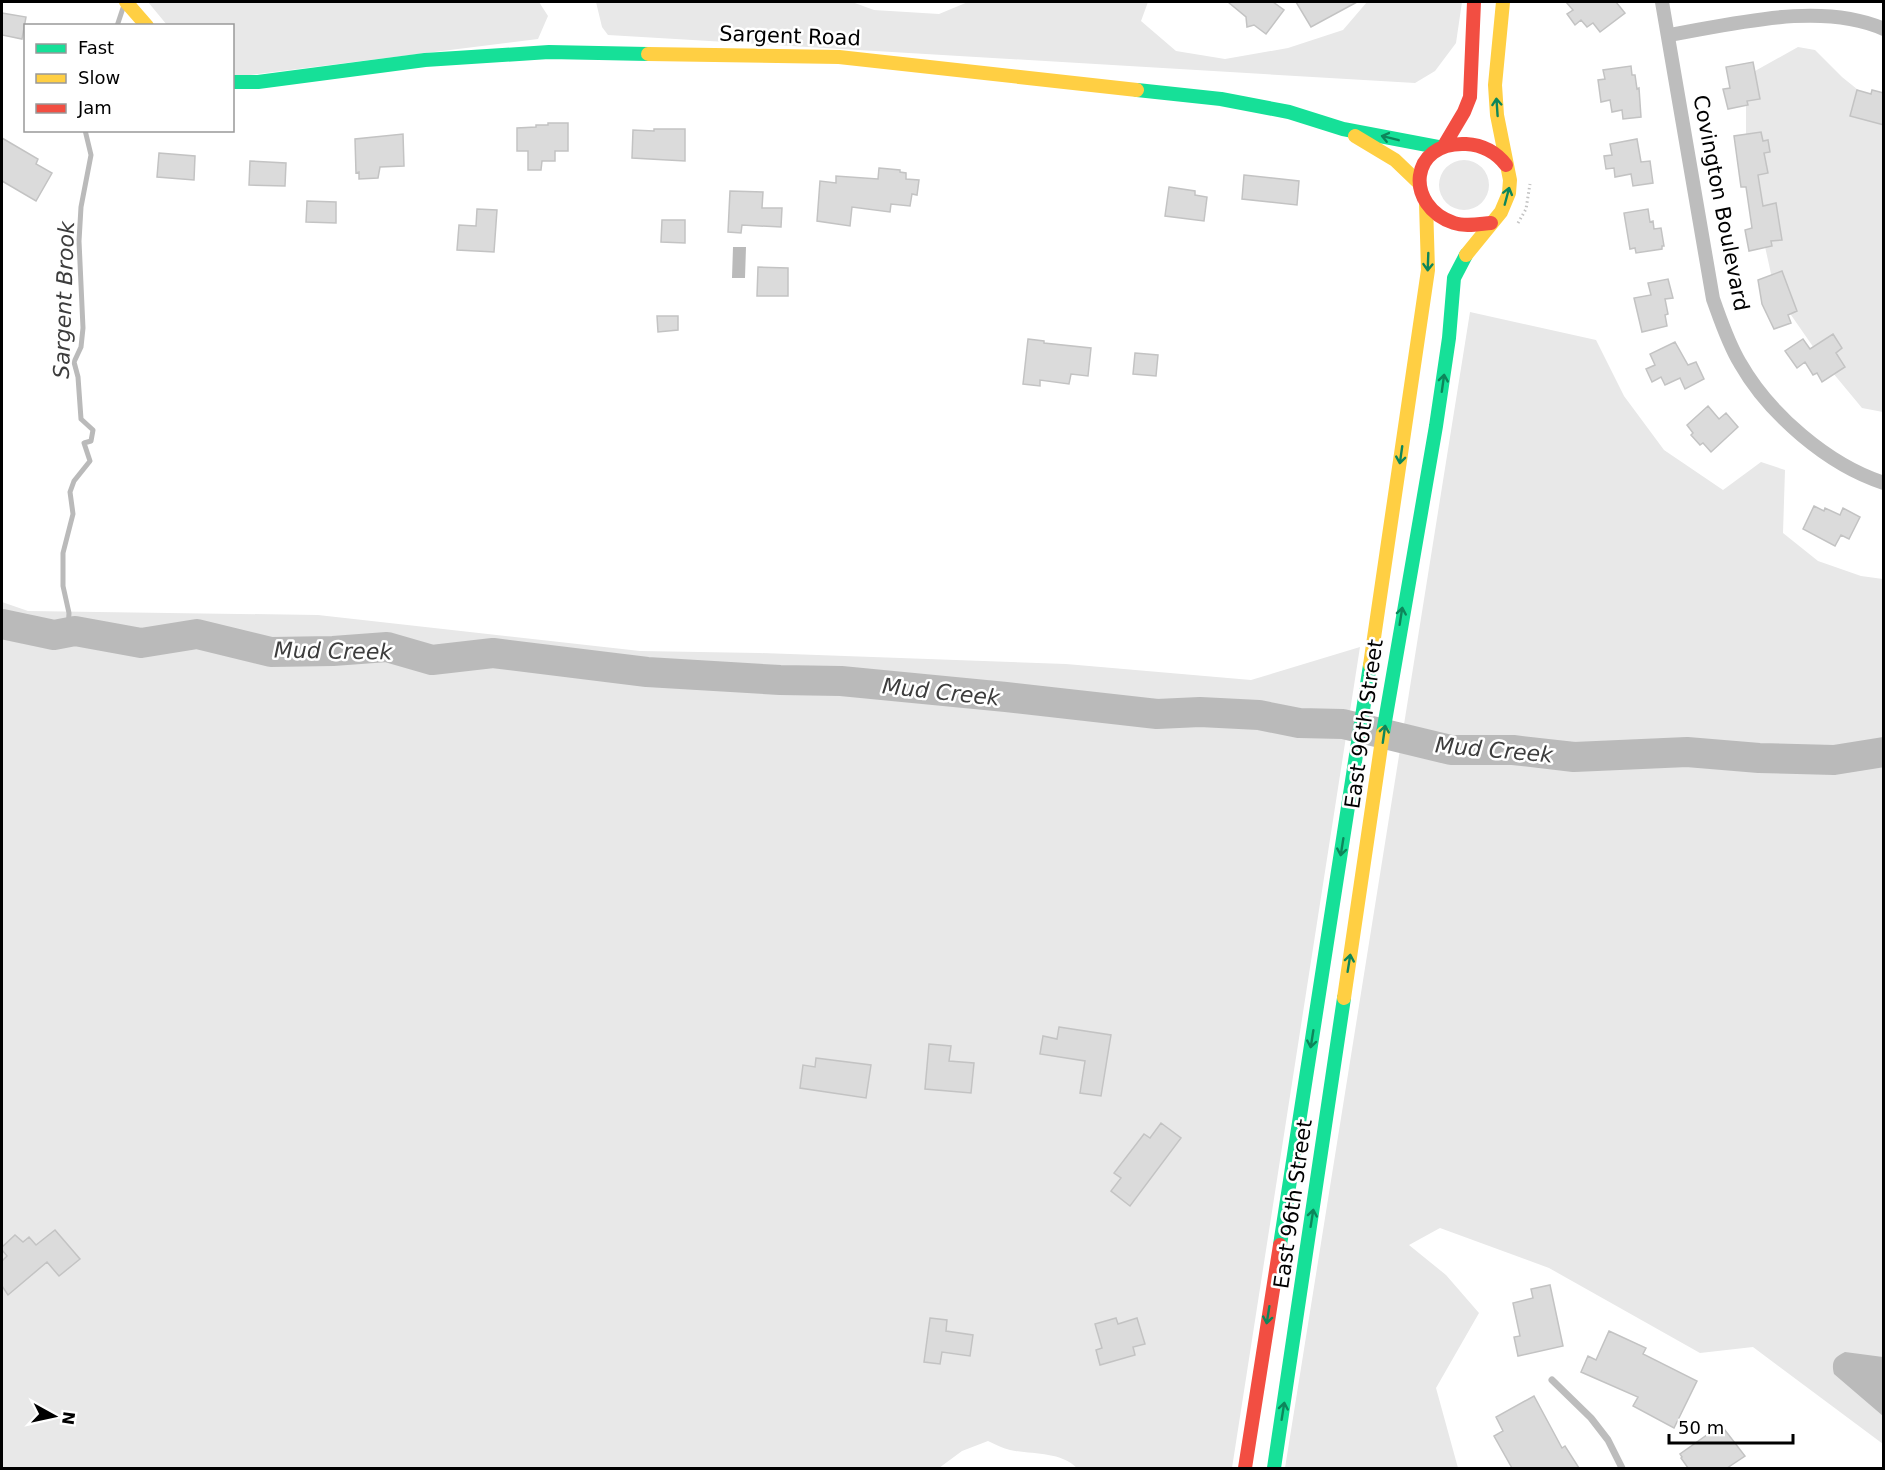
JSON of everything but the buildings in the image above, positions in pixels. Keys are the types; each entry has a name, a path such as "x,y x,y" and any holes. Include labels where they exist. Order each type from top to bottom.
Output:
{"main road":[{"path":"126,2 145,24"},
{"path":"1474,2 1470,97 1464,112 1442,145 1423,165 1419,183 1426,203 1437,214 1454,223 1491,223"},
{"name":"East 96th Street","path":"1274,1468 1392,674 1438,416 1449,338 1454,278 1467,253 1507,201 1510,187 1497,115 1496,85 1503,2"},
{"name":"Sargent Road","path":"234,82 258,82 448,58 549,52 838,57 1189,94 1268,107 1343,129 1442,145"},
{"name":"Sargent Road","path":"1343,129 1395,160 1419,183"},
{"path":"1442,145 1464,143 1491,149 1506,165"},
{"name":"East 96th Street","path":"1245,1468 1351,789 1426,280 1428,255 1426,203"}],"street":[{"name":"Covington Boulevard","path":"1662,2 1670,35 1703,248 1713,299 1727,337 1753,384 1770,406 1792,427 1836,460 1884,483"},
{"path":"1670,35 1815,15 1858,21 1884,29"}],"lane":[{"path":"1552,1380 1591,1418 1608,1440 1622,1468"}],"path":[{"path":"1515,226 1526,209 1530,182"}],"shaded area":[{"path":"148,2 539,2 548,16 538,39 243,76 234,75 234,24 166,24"},
{"path":"596,2 852,2 874,10 939,14 968,2 1148,2 1141,21 1176,51 1225,59 1288,48 1343,30 1367,2 1462,2 1456,43 1435,71 1415,83 608,35 602,27"},
{"path":"1798,47 1815,50 1842,77 1883,110 1883,412 1862,408 1823,361 1775,292 1746,160 1746,76"},
{"path":"1459,160 1469,160 1482,167 1489,180 1489,190 1482,203 1469,210 1459,210 1450,206 1443,199 1439,190 1439,180 1443,171 1450,164"},
{"path":"733,247 746,247 745,278 732,278"},
{"path":"1470,312 1596,340 1624,396 1664,450 1723,490 1761,462 1785,470 1783,533 1818,561 1861,576 1883,579 1883,1444 1753,1347 1700,1353 1549,1268 1440,1228 1409,1245 1446,1275 1479,1313 1436,1388 1458,1468 1285,1468"},
{"path":"2,602 28,611 318,615 640,651 1066,664 1251,680 1360,647 1232,1468 1077,1468 1054,1456 1010,1450 988,1441 962,1451 939,1468 2,1468"},
{"path":"1845,1352 1883,1357 1883,1416 1834,1374 1834,1360"}],"waterway":[{"name":"Sargent Brook","path":"118,24 123,8"},
{"name":"Sargent Brook","path":"68,632 69,613 63,586 63,553 73,514 70,492 74,481 90,461 84,443 91,441 93,430 81,419 78,377 74,362 81,347 83,328 79,241 81,207 91,155 85,132"},
{"name":"Mud Creek","path":"2,624 54,635 75,631 141,643 197,634 271,652 387,647 432,660 493,653 647,672 780,680 841,681 1157,714 1200,712 1259,715 1299,723 1343,724 1451,750 1513,750 1574,757 1687,752 1759,758 1834,760 1884,752"}],"traffic: fast":[{"path":"234,82 258,82 425,60 549,52 648,54"},
{"path":"1137,90 1221,99 1289,112 1343,129 1438,147"},
{"path":"1383,733 1436,426 1449,338 1454,278 1466,255"},
{"path":"1280,1245 1370,665"},
{"path":"1274,1468 1344,998"}],"traffic: slow":[{"path":"126,2 145,24"},
{"path":"1466,255 1501,212 1509,193 1510,180 1497,115 1495,85 1503,2"},
{"path":"648,54 839,57 1137,90"},
{"path":"1355,136 1395,160 1419,183"},
{"path":"1370,665 1428,270 1426,203"},
{"path":"1344,998 1383,733"}],"traffic: jam":[{"path":"1445,144 1470,97 1474,2"},
{"path":"1491,223 1458,224 1438,215 1427,203 1421,190 1420,176 1424,163 1433,153 1447,146 1466,144 1478,146 1498,156 1506,165"},
{"path":"1245,1468 1280,1245"}]}
